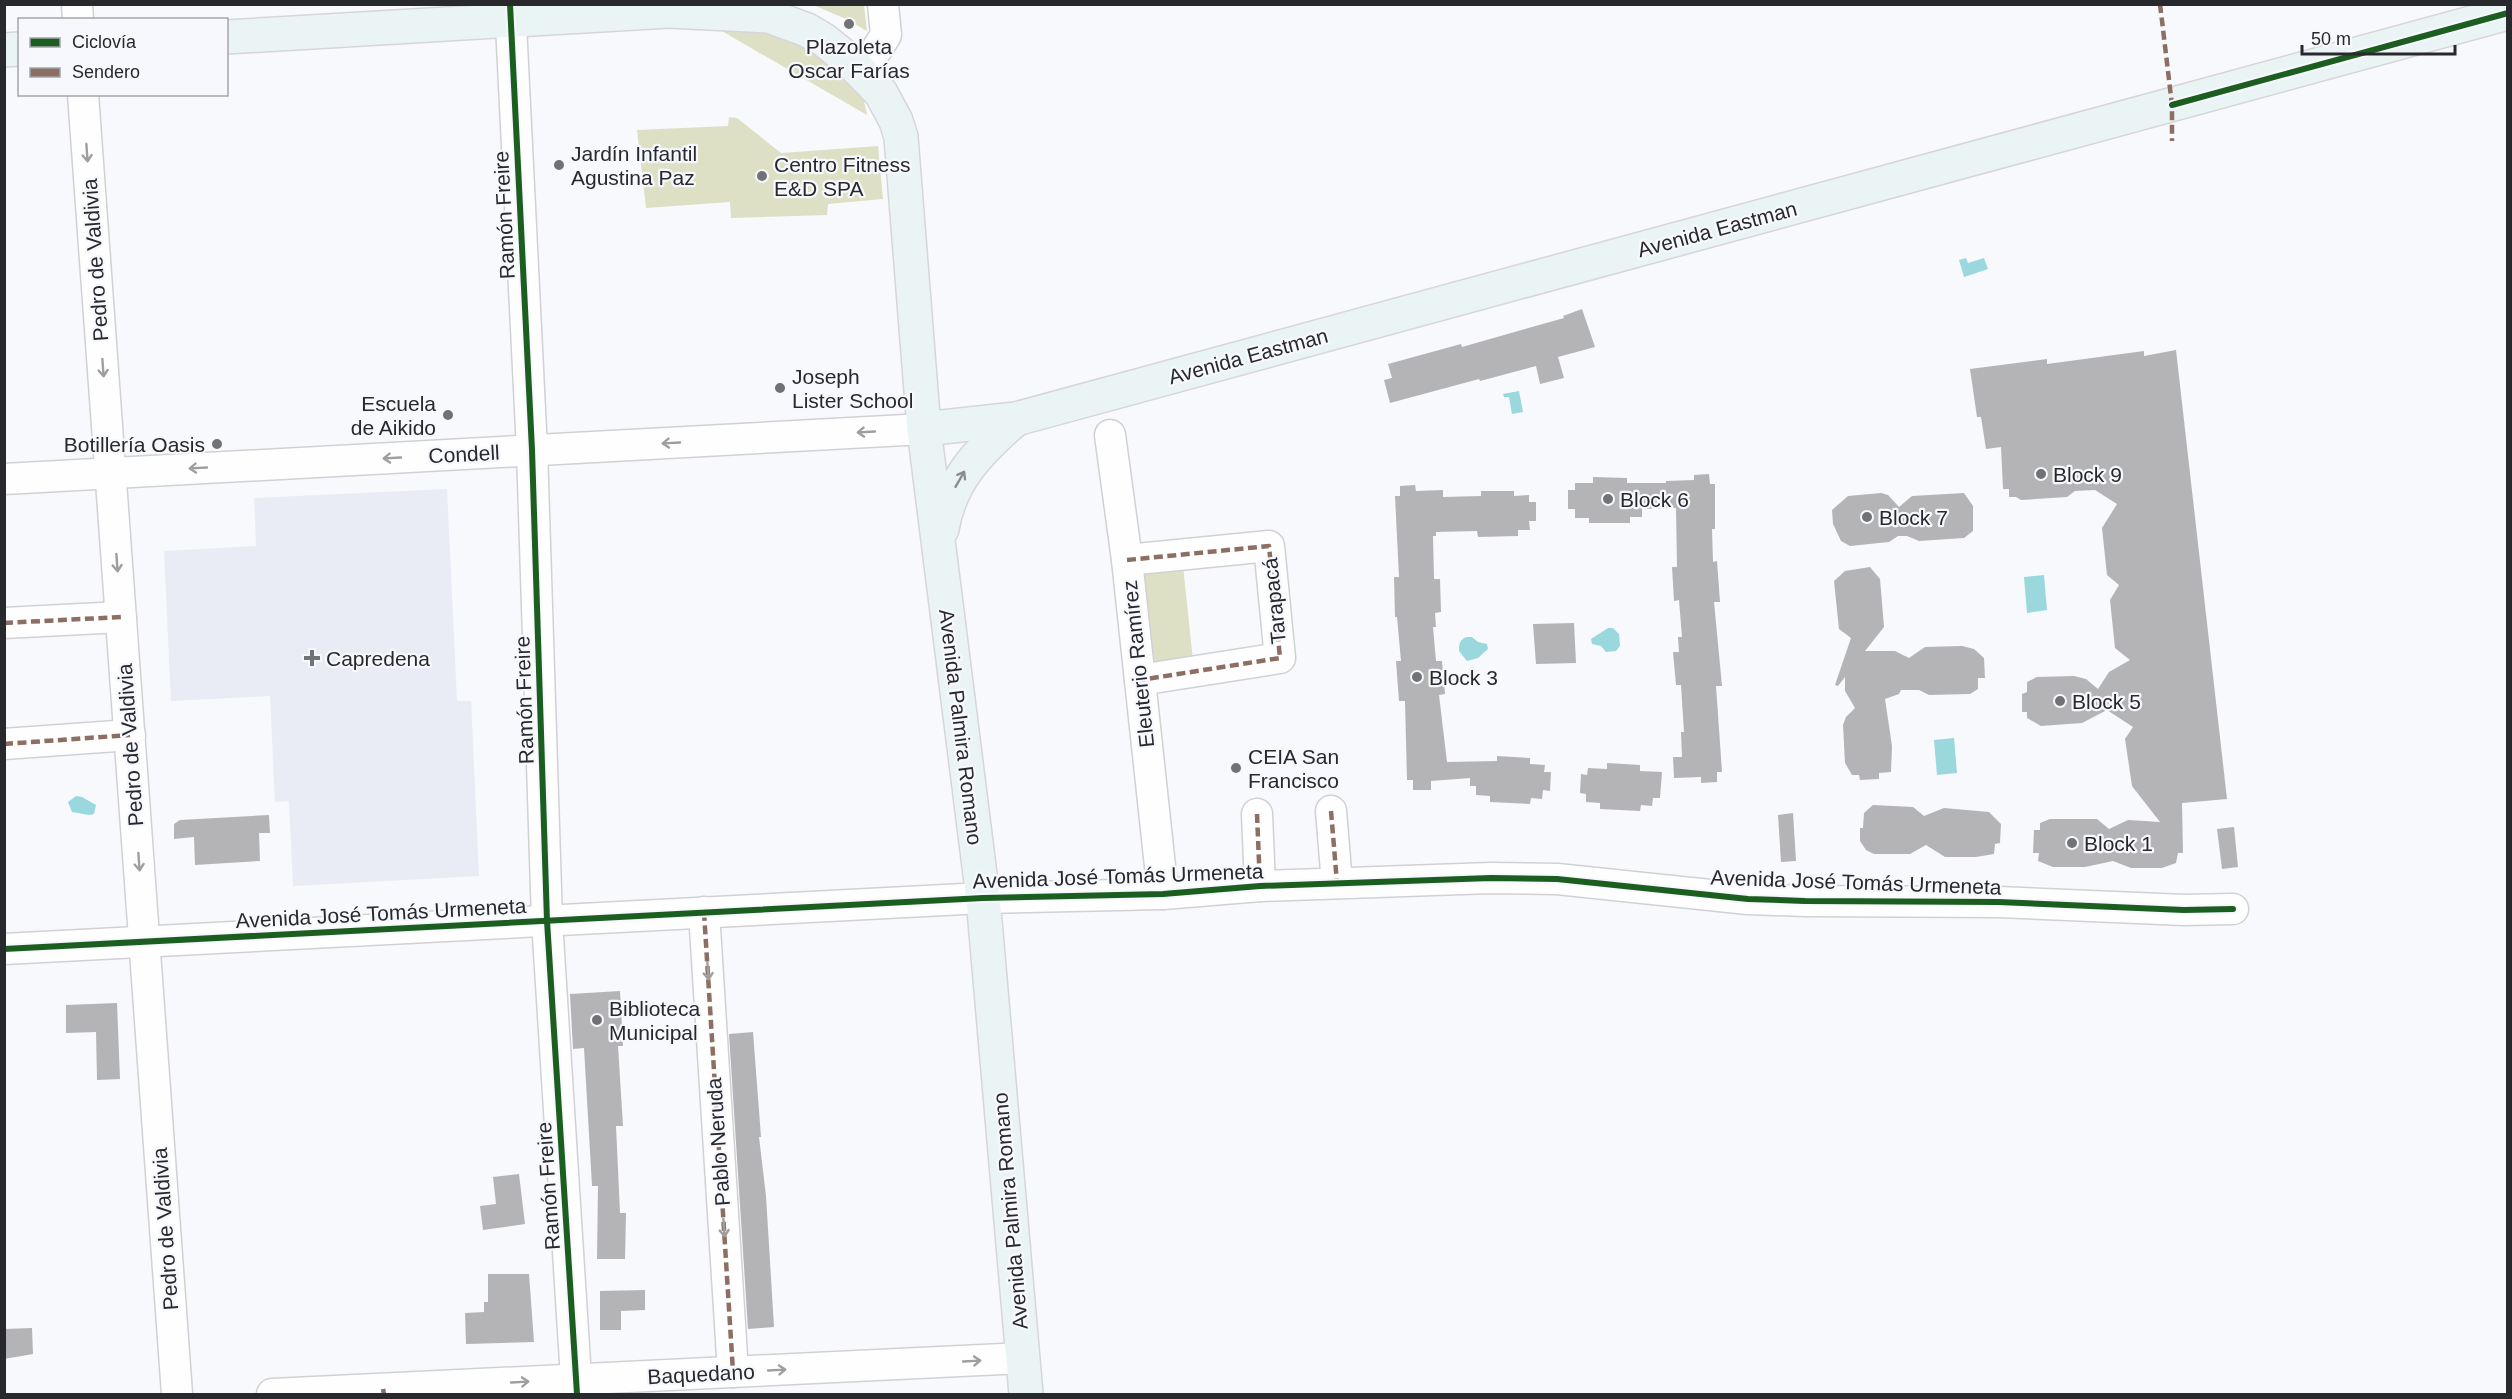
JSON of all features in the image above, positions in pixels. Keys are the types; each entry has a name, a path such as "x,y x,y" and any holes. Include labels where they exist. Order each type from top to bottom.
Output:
{"main road":[{"name":"Avenida Palmira Romano","path":"228,37 511,13 669,11 769,16 798,26 824,40 862,72 889,105 901,137 924,429 983,898 1026,1395"},
{"name":"Avenida Eastman","path":"924,429 1016,419 2508,13"},
{"path":"940,554 944,516 958,480 982,448 1016,419"}],"street":[{"path":"862,72 885,35 883,4"},
{"name":"Ramón Freire","path":"511,13 532,450 547,921 577,1387"},
{"name":"Pedro de Valdivia","path":"83,96 177,1395"},
{"name":"Condell","path":"4,479 924,429"},
{"name":"Eleuterio Ramírez","path":"1110,435 1127,560 1163,894"},
{"name":"Tarapacá","path":"1127,560 1269,546 1280,658 1140,680"},
{"path":"4,623 121,617"},
{"path":"4,744 130,735"},
{"path":"1332,811 1337,883"},
{"path":"1257,814 1260,886"},
{"name":"Avenida José Tomás Urmeneta","path":"4,949 983,898 1163,894 1260,886 1491,878 1557,879 1759,899 1998,902 2184,910 2233,909"},
{"name":"Pablo Neruda","path":"704,912 733,1372"},
{"name":"Baquedano","path":"272,1395 577,1387 733,1372 1022,1358"}],"shaded area":[{"name":"Capredena","path":"447,489 457,701 471,701 479,876 293,886 289,801 275,802 270,696 171,701 164,551 256,546 254,498"}],"green space":[{"path":"813,5 864,5 867,31 846,19"},
{"path":"708,23 735,23 804,39 863,96 867,115"},
{"name":"Centro Fitness E&D SPA","path":"729,117 737,118 781,153 878,146 883,199 828,204 827,215 731,218 730,202 646,208 637,130 728,126"},
{"path":"1183,566 1193,660 1144,666 1133,572"}],"water":[{"path":"1966,258 1968,263 1984,258 1988,269 1964,277 1959,260"},
{"path":"1519,391 1523,412 1512,414 1509,397 1504,397 1503,394"},
{"path":"2044,575 2047,610 2027,613 2024,577"},
{"path":"1608,628 1613,628 1619,634 1620,646 1616,651 1606,652 1601,646 1592,644 1591,639"},
{"path":"1467,637 1487,644 1488,649 1478,658 1467,661 1459,651 1459,646 1460,642"},
{"path":"1954,738 1957,773 1937,775 1934,740"},
{"path":"76,796 96,805 94,814 72,812 68,802"}],"building":[{"path":"1582,309 1595,347 1558,357 1564,378 1540,384 1536,366 1390,403 1384,380 1392,378 1388,364 1461,344 1462,347 1564,318 1563,316"},
{"path":"2176,350 2227,799 2182,803 2183,853 2178,853 2176,863 2162,868 2131,868 2113,861 2085,867 2053,867 2038,861 2039,853 2033,853 2034,830 2040,830 2040,823 2050,819 2097,819 2109,829 2128,820 2160,822 2132,786 2125,739 2133,727 2107,710 2082,723 2041,726 2027,718 2027,712 2022,712 2022,694 2027,692 2027,682 2037,677 2074,676 2086,679 2098,689 2109,672 2130,660 2115,648 2110,600 2119,585 2107,575 2102,528 2117,504 2095,490 2075,491 2067,497 2021,500 2009,497 2009,489 2003,489 2001,447 1986,449 1981,417 1977,417 1970,369 2047,359 2047,364 2144,351 2144,356"},
{"path":"1709,474 1710,484 1715,484 1715,529 1712,529 1713,562 1717,561 1720,602 1714,602 1722,686 1716,686 1722,772 1717,772 1717,782 1701,783 1701,777 1674,778 1673,757 1682,757 1681,732 1684,732 1681,685 1676,685 1673,652 1679,652 1678,637 1682,637 1679,600 1674,601 1672,567 1677,567 1676,508 1642,509 1642,517 1630,517 1630,523 1589,523 1589,518 1575,518 1575,509 1568,509 1568,490 1575,490 1575,483 1593,483 1593,477 1627,478 1627,483 1666,483 1666,481 1694,480 1694,475"},
{"path":"1415,485 1416,491 1443,490 1443,497 1481,496 1481,491 1514,491 1514,496 1529,495 1529,502 1536,502 1536,521 1529,521 1530,530 1518,530 1518,536 1478,537 1477,531 1436,532 1436,536 1433,536 1434,579 1440,579 1441,612 1435,613 1436,627 1433,627 1436,661 1442,661 1445,694 1439,695 1447,762 1497,761 1497,756 1530,758 1530,764 1545,765 1544,772 1551,772 1550,791 1543,790 1542,799 1531,798 1530,804 1490,802 1490,796 1476,795 1476,786 1470,786 1470,778 1431,781 1431,790 1413,790 1413,780 1407,780 1405,701 1399,701 1396,661 1401,661 1397,617 1395,617 1394,577 1399,577 1395,496 1400,496 1400,486"},
{"path":"1881,493 1888,495 1899,507 1912,496 1964,493 1973,506 1973,531 1964,538 1919,541 1907,536 1898,536 1889,542 1850,546 1841,541 1833,524 1832,510 1848,496"},
{"path":"1870,567 1880,579 1884,627 1865,651 1895,651 1909,658 1925,647 1962,646 1974,649 1984,658 1985,678 1978,678 1978,689 1970,694 1929,695 1919,690 1901,690 1899,694 1885,699 1892,746 1891,772 1879,773 1879,779 1860,780 1859,775 1852,775 1845,763 1843,725 1846,717 1855,708 1845,691 1845,677 1838,686 1835,685 1851,638 1839,629 1834,581 1845,571"},
{"path":"1574,623 1576,663 1536,664 1533,624"},
{"path":"1607,763 1640,765 1640,771 1662,772 1660,798 1653,798 1652,806 1641,805 1640,811 1600,809 1600,803 1586,802 1586,794 1580,793 1581,774 1587,775 1588,768 1607,769"},
{"path":"1873,805 1913,807 1924,816 1944,808 1989,812 2001,824 2000,843 1995,844 1994,854 1976,857 1945,857 1926,845 1910,854 1874,854 1866,850 1860,841 1860,828 1863,828 1864,813"},
{"path":"1793,813 1796,861 1781,862 1778,815"},
{"path":"269,815 270,833 259,833 260,861 195,865 194,837 174,839 174,824 180,820"},
{"path":"2234,827 2238,867 2222,869 2217,829"},
{"path":"620,991 623,1046 618,1046 623,1126 616,1126 620,1213 626,1213 625,1259 597,1259 598,1186 592,1186 584,1048 573,1049 570,994"},
{"path":"117,1003 120,1079 97,1080 96,1032 66,1033 66,1005"},
{"path":"753,1032 774,1327 748,1329 729,1034"},
{"path":"519,1174 525,1224 483,1230 480,1206 496,1204 493,1177"},
{"path":"488,1274 529,1274 534,1342 466,1344 465,1313 484,1312 484,1302 488,1302"},
{"path":"645,1290 645,1310 621,1311 621,1330 600,1330 600,1291"},
{"path":"32,1328 33,1354 4,1359 4,1329"}],"marked path":[{"path":"2160,4 2172,105 2172,141"},
{"path":"1127,560 1269,546 1280,658 1140,680"},
{"path":"4,623 121,617"},
{"path":"4,744 130,735"},
{"path":"1331,811 1337,883"},
{"path":"1257,814 1260,886"},
{"path":"704,912 733,1372"},
{"path":"383,1389 384,1394"}],"cycle path":[{"path":"510,4 532,450 547,921 577,1394"},
{"path":"2172,105 2508,13"},
{"path":"4,949 983,898 1163,894 1260,886 1491,878 1557,879 1748,899 1998,902 2184,910 2233,909"}],"place":[{"name":"Plazoleta Oscar Farías","path":"849,24"},
{"name":"Jardín Infantil Agustina Paz","path":"559,165"},
{"name":"Centro Fitness E&D SPA","path":"762,176"},
{"name":"Joseph Lister School","path":"780,388"},
{"name":"Escuela de Aikido","path":"448,415"},
{"name":"Botillería Oasis","path":"217,444"},
{"name":"Block 9","path":"2041,474"},
{"name":"Block 6","path":"1608,499"},
{"name":"Block 7","path":"1867,517"},
{"name":"Capredena","path":"312,658"},
{"name":"Block 3","path":"1417,677"},
{"name":"Block 5","path":"2060,701"},
{"name":"CEIA San Francisco","path":"1236,768"},
{"name":"Block 1","path":"2072,843"},
{"name":"Biblioteca Municipal","path":"597,1020"}]}
